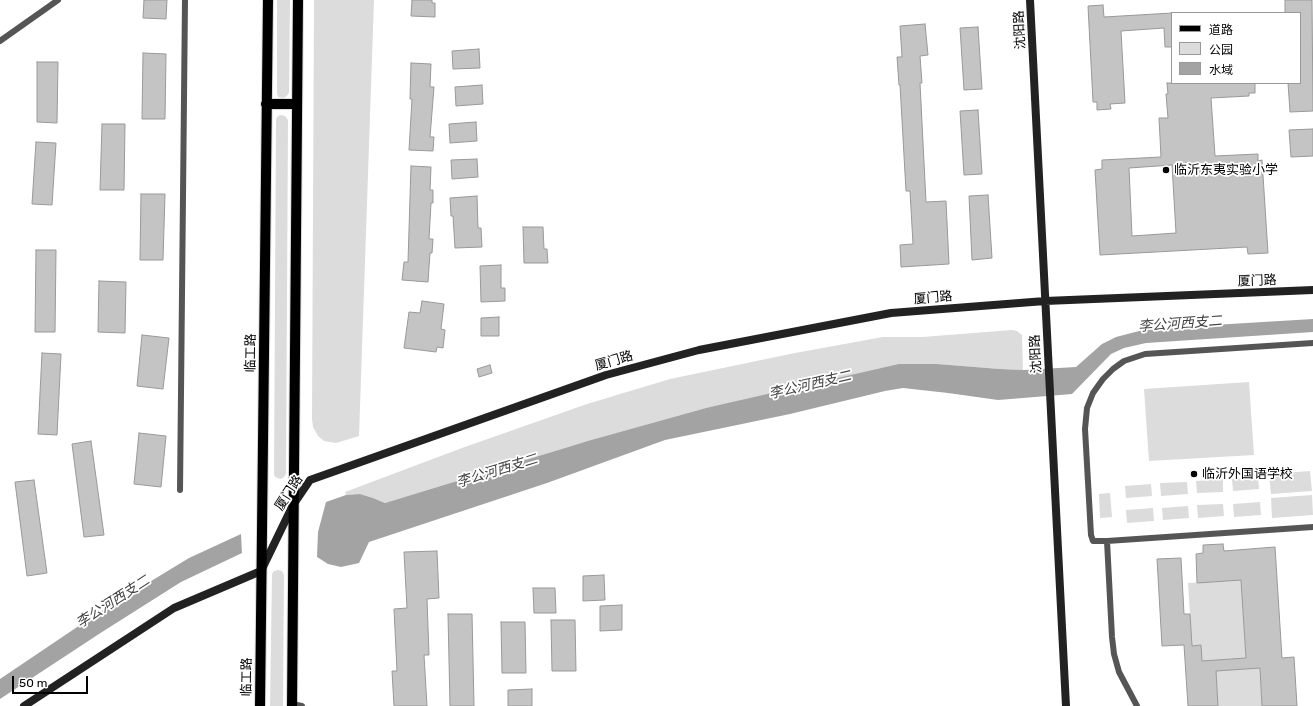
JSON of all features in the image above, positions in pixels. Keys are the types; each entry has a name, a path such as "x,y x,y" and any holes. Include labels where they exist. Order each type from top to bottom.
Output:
{"main road":[{"name":"临工路","path":"260,706 268,0"},
{"path":"292,705 298,0"},
{"path":"266,104 296,104"}],"street":[{"name":"沈阳路","path":"1030,0 1066,706"},
{"name":"厦门路","path":"261,571 293,505 310,480 606,375 699,350 891,313 1045,301 1313,290"},
{"path":"24,706 174,608 261,571"}],"lane":[{"path":"0,41 58,0"},
{"path":"180,490 185,0"},
{"path":"1313,343 1152,352 1139,355 1124,361 1103,379 1093,393 1087,408 1085,429 1092,539 1095,542 1313,527"},
{"path":"1107,541 1114,654 1119,672 1137,706"},
{"path":"292,705 302,706"}],"green space":[{"path":"277,0 290,0 289,93 286,97 282,98 278,97 277,93"},
{"path":"314,0 374,0 359,436 336,443 324,441 318,436 313,427 312,419"},
{"path":"281,115 285,116 288,120 286,474 280,479 275,477 274,474 276,119"},
{"path":"1012,330 1017,331 1022,335 1023,370 937,364 706,408 591,440 385,503 360,494 346,495 345,492 462,448 587,404 670,379 795,353 883,337 922,337"},
{"path":"1249,382 1254,455 1149,461 1144,389"},
{"path":"1310,471 1312,491 1271,494 1269,474"},
{"path":"1258,477 1259,489 1233,491 1232,479"},
{"path":"1223,479 1223,492 1197,493 1196,481"},
{"path":"1187,482 1188,494 1161,496 1160,483"},
{"path":"1151,484 1152,496 1126,498 1125,486"},
{"path":"1110,493 1112,517 1100,518 1099,494"},
{"path":"1312,495 1313,515 1272,518 1271,498"},
{"path":"1260,502 1261,515 1234,517 1233,504"},
{"path":"1223,504 1224,516 1198,518 1197,505"},
{"path":"1188,506 1189,518 1163,520 1162,508"},
{"path":"1153,508 1154,521 1127,523 1126,510"},
{"path":"274,571 282,571 284,575 283,706 270,706 272,574"},
{"path":"1241,580 1246,658 1202,661 1201,645 1192,646 1188,583"},
{"path":"1260,668 1262,706 1218,706 1216,671"}],"water":[{"name":"李公河西支二","path":"1313,319 1313,332 1146,343 1124,348 1111,354 1072,394 998,400 903,388 790,414 665,440 547,483 369,542 359,563 341,567 328,564 317,557 318,532 326,502 346,495 360,494 385,503 591,440 706,408 899,364 937,364 1023,370 1076,367 1102,344 1116,337 1147,329"},
{"path":"241,534 242,553 181,582 0,699 0,679 92,617 189,558"}],"building":[{"path":"144,0 167,0 166,19 143,18"},
{"path":"412,0 432,0 432,3 435,3 435,17 411,16"},
{"path":"1285,0 1312,0 1313,111 1290,112 1288,84 1301,84 1301,12 1285,12"},
{"path":"1103,5 1104,17 1171,13 1171,47 1165,47 1164,28 1121,31 1125,103 1110,104 1111,109 1097,110 1097,102 1093,102 1088,6"},
{"path":"925,24 928,55 920,56 922,83 920,83 926,202 946,201 949,264 901,267 900,245 913,244 910,191 906,191 897,57 902,57 900,26"},
{"path":"978,27 982,89 964,90 960,28"},
{"path":"479,49 480,68 453,69 452,51"},
{"path":"143,53 166,54 165,119 142,119"},
{"path":"37,62 58,62 57,123 37,122"},
{"path":"411,63 431,64 430,87 434,87 430,137 434,137 433,151 409,150 412,99 410,99"},
{"path":"1167,83 1255,84 1255,93 1249,93 1249,96 1211,98 1215,156 1258,154 1258,161 1262,160 1268,253 1248,254 1247,247 1100,255 1095,170 1102,169 1102,160 1161,157 1159,118 1168,118 1166,94 1168,94","holes":["1172,165 1176,233 1132,236 1129,168"]},
{"path":"482,85 483,104 456,106 455,87"},
{"path":"978,110 982,174 964,175 960,111"},
{"path":"476,122 477,141 450,143 449,124"},
{"path":"102,124 125,124 124,190 100,190"},
{"path":"1313,129 1313,156 1291,157 1289,130"},
{"path":"36,142 56,143 52,205 32,204"},
{"path":"477,159 478,177 452,179 451,160"},
{"path":"411,166 431,167 430,190 433,190 433,203 431,203 429,239 433,239 432,253 430,253 428,282 402,280 404,262 408,262"},
{"path":"141,194 165,194 163,260 140,260"},
{"path":"988,195 992,258 972,260 969,196"},
{"path":"477,196 478,228 481,228 482,247 455,248 450,198"},
{"path":"523,227 543,227 544,249 547,249 548,263 524,263"},
{"path":"36,250 56,250 55,332 35,332"},
{"path":"501,265 501,288 505,288 505,301 481,302 480,266"},
{"path":"99,281 126,282 125,333 98,332"},
{"path":"422,301 444,304 441,329 445,330 443,348 437,347 436,352 404,348 409,312 420,313"},
{"path":"499,317 499,336 481,336 481,318"},
{"path":"142,335 169,338 163,389 137,386"},
{"path":"42,353 61,354 57,435 38,434"},
{"path":"490,365 492,373 479,377 477,369"},
{"path":"139,433 166,436 161,487 134,484"},
{"path":"91,441 104,535 84,537 72,444"},
{"path":"34,480 47,573 27,576 15,482"},
{"path":"1223,544 1224,551 1275,547 1282,658 1294,657 1297,706 1262,706 1260,668 1216,671 1218,706 1188,706 1184,645 1162,646 1157,559 1181,558 1184,614 1190,614 1192,646 1201,645 1202,661 1246,658 1241,580 1197,583 1196,554 1203,553 1203,545"},
{"path":"437,551 439,598 427,599 429,655 424,655 427,706 394,706 392,671 397,671 394,609 407,608 404,552"},
{"path":"604,575 605,600 583,601 583,576"},
{"path":"533,588 555,588 556,613 534,613"},
{"path":"622,605 622,630 600,631 600,606"},
{"path":"448,614 472,614 474,706 450,706"},
{"path":"551,620 575,620 576,671 552,671"},
{"path":"501,622 525,622 526,673 502,673"},
{"path":"532,689 532,706 508,706 508,690"}],"place":[{"name":"临沂东夷实验小学","path":"1166,170"},
{"name":"临沂外国语学校","path":"1194,474"}]}
